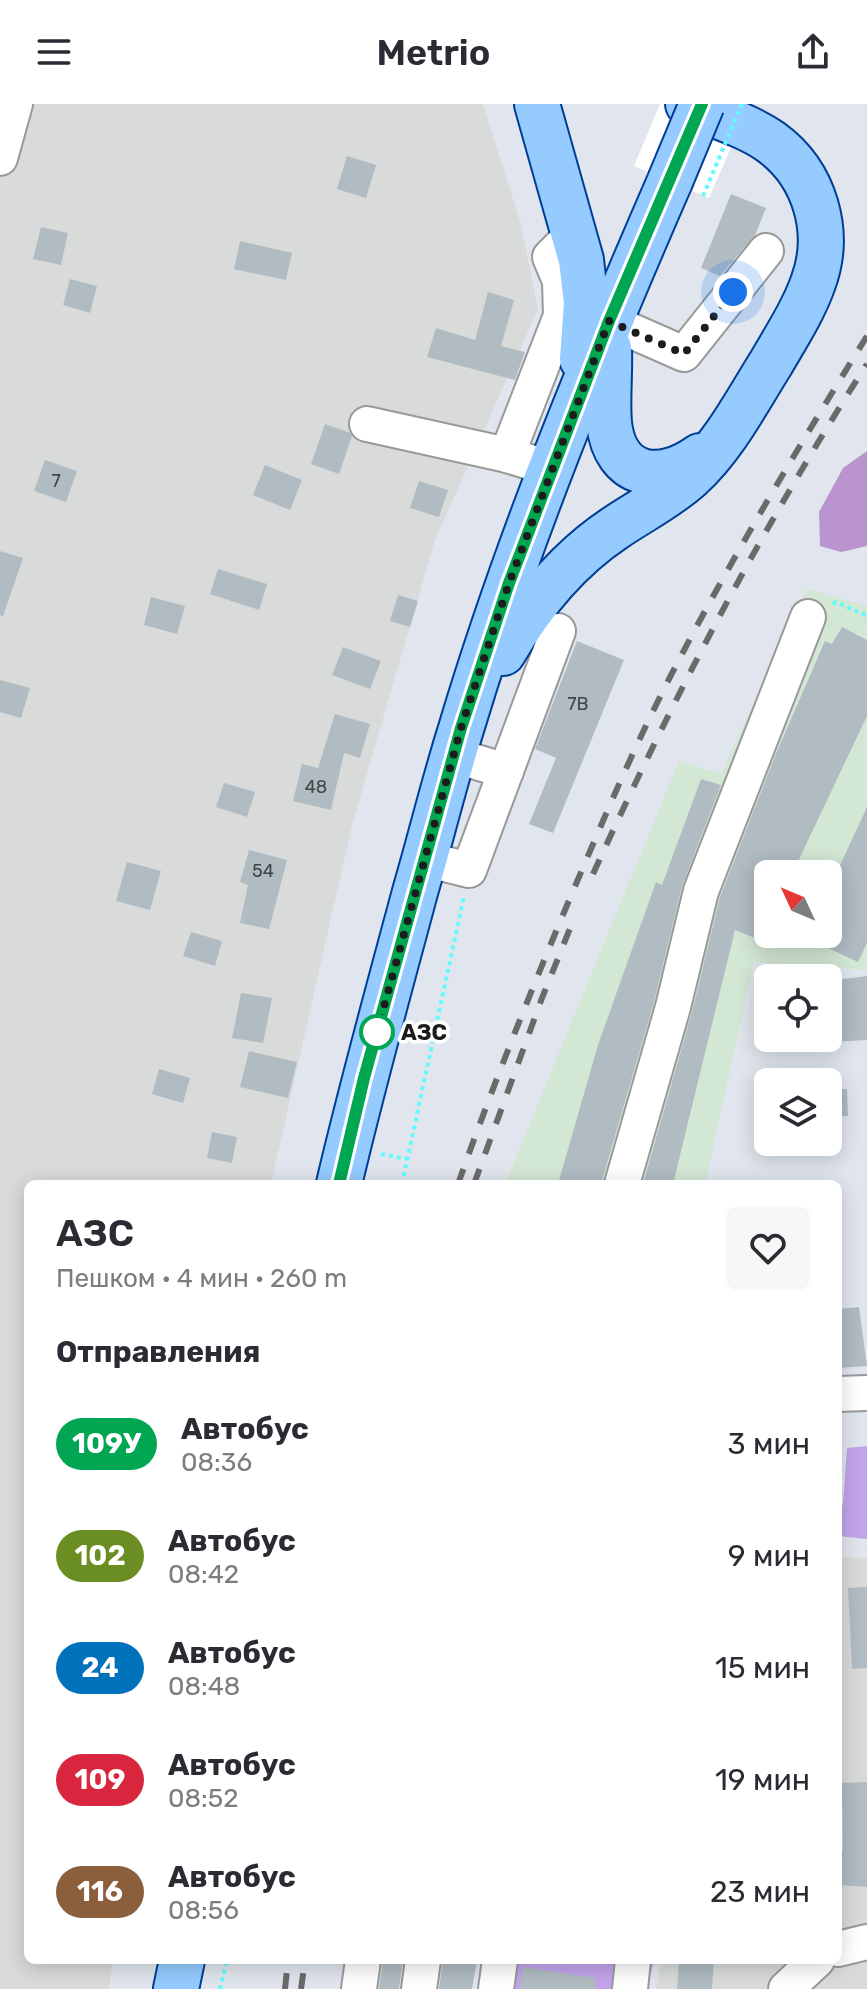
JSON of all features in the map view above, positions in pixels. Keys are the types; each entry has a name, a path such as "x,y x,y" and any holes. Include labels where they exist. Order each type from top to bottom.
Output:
{"main road":[{"path":"537,104 581,260 586,303 579,401"},
{"path":"457,742 514,635 542,592 576,557 613,529 671,493 714,450 799,316 814,280 820,252 820,221 815,198 803,175 771,142 688,104"},
{"path":"340,1180 358,1102 457,742 509,583 609,321 687,189 702,104"},
{"path":"609,321 609,424 615,444 623,458 634,468 665,474 684,468 737,417"},
{"path":"176,1989 181,1964"}],"street":[{"path":"0,158 15,104"},
{"path":"507,455 561,316 560,281 550,257 574,233"},
{"path":"609,321 684,354 766,251"},
{"path":"367,424 507,455 552,469"},
{"path":"623,1180 673,1007 701,891 808,617"},
{"path":"425,859 469,870 558,631"},
{"path":"457,742 506,771"},
{"path":"842,1394 867,1393"},
{"path":"842,1948 867,1942"},
{"path":"359,1989 362,1964"},
{"path":"419,1989 422,1964"},
{"path":"496,1989 499,1964"},
{"path":"630,1989 633,1964"},
{"path":"786,1989 813,1964"}],"path":[{"path":"687,189 742,104"},
{"path":"403,1180 469,870"},
{"path":"220,1989 226,1964"}],"shaded area":[{"path":"0,104 483,104 521,224 538,309 435,540 352,825 272,1180 24,1180 24,1964 112,1964 109,1989 0,1989"},
{"path":"867,451 867,546 841,552 820,546 819,512 843,468"},
{"path":"807,589 867,606 867,970 842,968 842,964 754,962 706,1180 507,1180 679,761 721,774"},
{"path":"867,1446 867,1539 842,1536 847,1448"},
{"path":"842,1557 867,1558 867,1989 656,1989 661,1964 842,1964"},
{"path":"517,1964 653,1964 647,1989 515,1989"}],"pier":[{"path":"660,104 750,104 709,198 634,166"}],"building":[{"path":"347,156 376,165 366,198 337,189"},
{"path":"731,194 766,208 755,235 720,276 701,268"},
{"path":"41,227 68,233 61,265 33,259"},
{"path":"240,241 292,253 286,280 234,269"},
{"path":"70,279 97,286 90,313 63,305"},
{"path":"488,292 514,300 501,346 525,352 515,380 427,357 436,328 475,340"},
{"path":"325,424 352,436 339,474 311,464"},
{"path":"45,460 77,471 66,502 34,491"},
{"path":"265,465 302,480 290,510 253,495"},
{"path":"419,481 448,490 439,517 410,508"},
{"path":"0,551 23,558 3,616 0,615"},
{"path":"218,569 267,584 259,610 210,594"},
{"path":"398,595 418,601 410,627 390,621"},
{"path":"151,597 185,606 177,634 144,625"},
{"path":"842,627 867,640 867,716 799,860 754,860 754,938 735,930 674,1180 644,1180 692,1012 720,897 775,756 825,641 832,644"},
{"path":"577,641 624,660 553,833 529,824 556,758 535,749"},
{"path":"343,647 381,661 370,689 332,675"},
{"path":"0,680 30,688 21,718 0,712"},
{"path":"335,714 370,724 360,758 344,753 331,810 293,801 302,764 318,768"},
{"path":"701,779 721,785 682,886 654,1002 602,1180 559,1180 598,1045 656,882 662,885"},
{"path":"224,783 255,792 247,817 216,807"},
{"path":"867,807 867,943 858,962 828,948 842,948 842,861"},
{"path":"249,850 287,860 269,929 240,923 248,885 240,882"},
{"path":"127,862 161,871 150,910 116,901"},
{"path":"191,932 222,941 215,966 183,956"},
{"path":"867,976 867,1040 842,1041 842,979"},
{"path":"241,993 272,998 263,1043 232,1038"},
{"path":"249,1051 297,1062 288,1098 240,1087"},
{"path":"159,1069 190,1078 183,1103 152,1094"},
{"path":"842,1089 847,1089 848,1116 842,1116"},
{"path":"212,1132 237,1137 232,1163 207,1158"},
{"path":"859,1307 867,1366 842,1368 842,1309"},
{"path":"867,1587 867,1668 852,1669 848,1588"},
{"path":"867,1782 867,1887 842,1885 842,1783"},
{"path":"382,1964 402,1964 399,1989 379,1989"},
{"path":"442,1964 476,1964 472,1989 439,1989"},
{"path":"679,1964 714,1964 712,1989 677,1989"},
{"path":"523,1967 596,1978 595,1989 520,1989"}],"railway":[{"path":"459,1180 543,964 652,712 737,554 867,336"},
{"path":"593,874 721,614 791,488 867,364"},
{"path":"475,1180 571,926"},
{"path":"285,1989 288,1964"},
{"path":"301,1989 304,1964"}],"bus line":[{"name":"109У","path":"340,1180 364,1078 461,728 509,583 609,321 702,104"}],"place":[{"name":"АЗС","path":"377,1032"}],"route":[{"path":"377,1032 461,728 509,583 609,321 684,354 733,292"}]}
